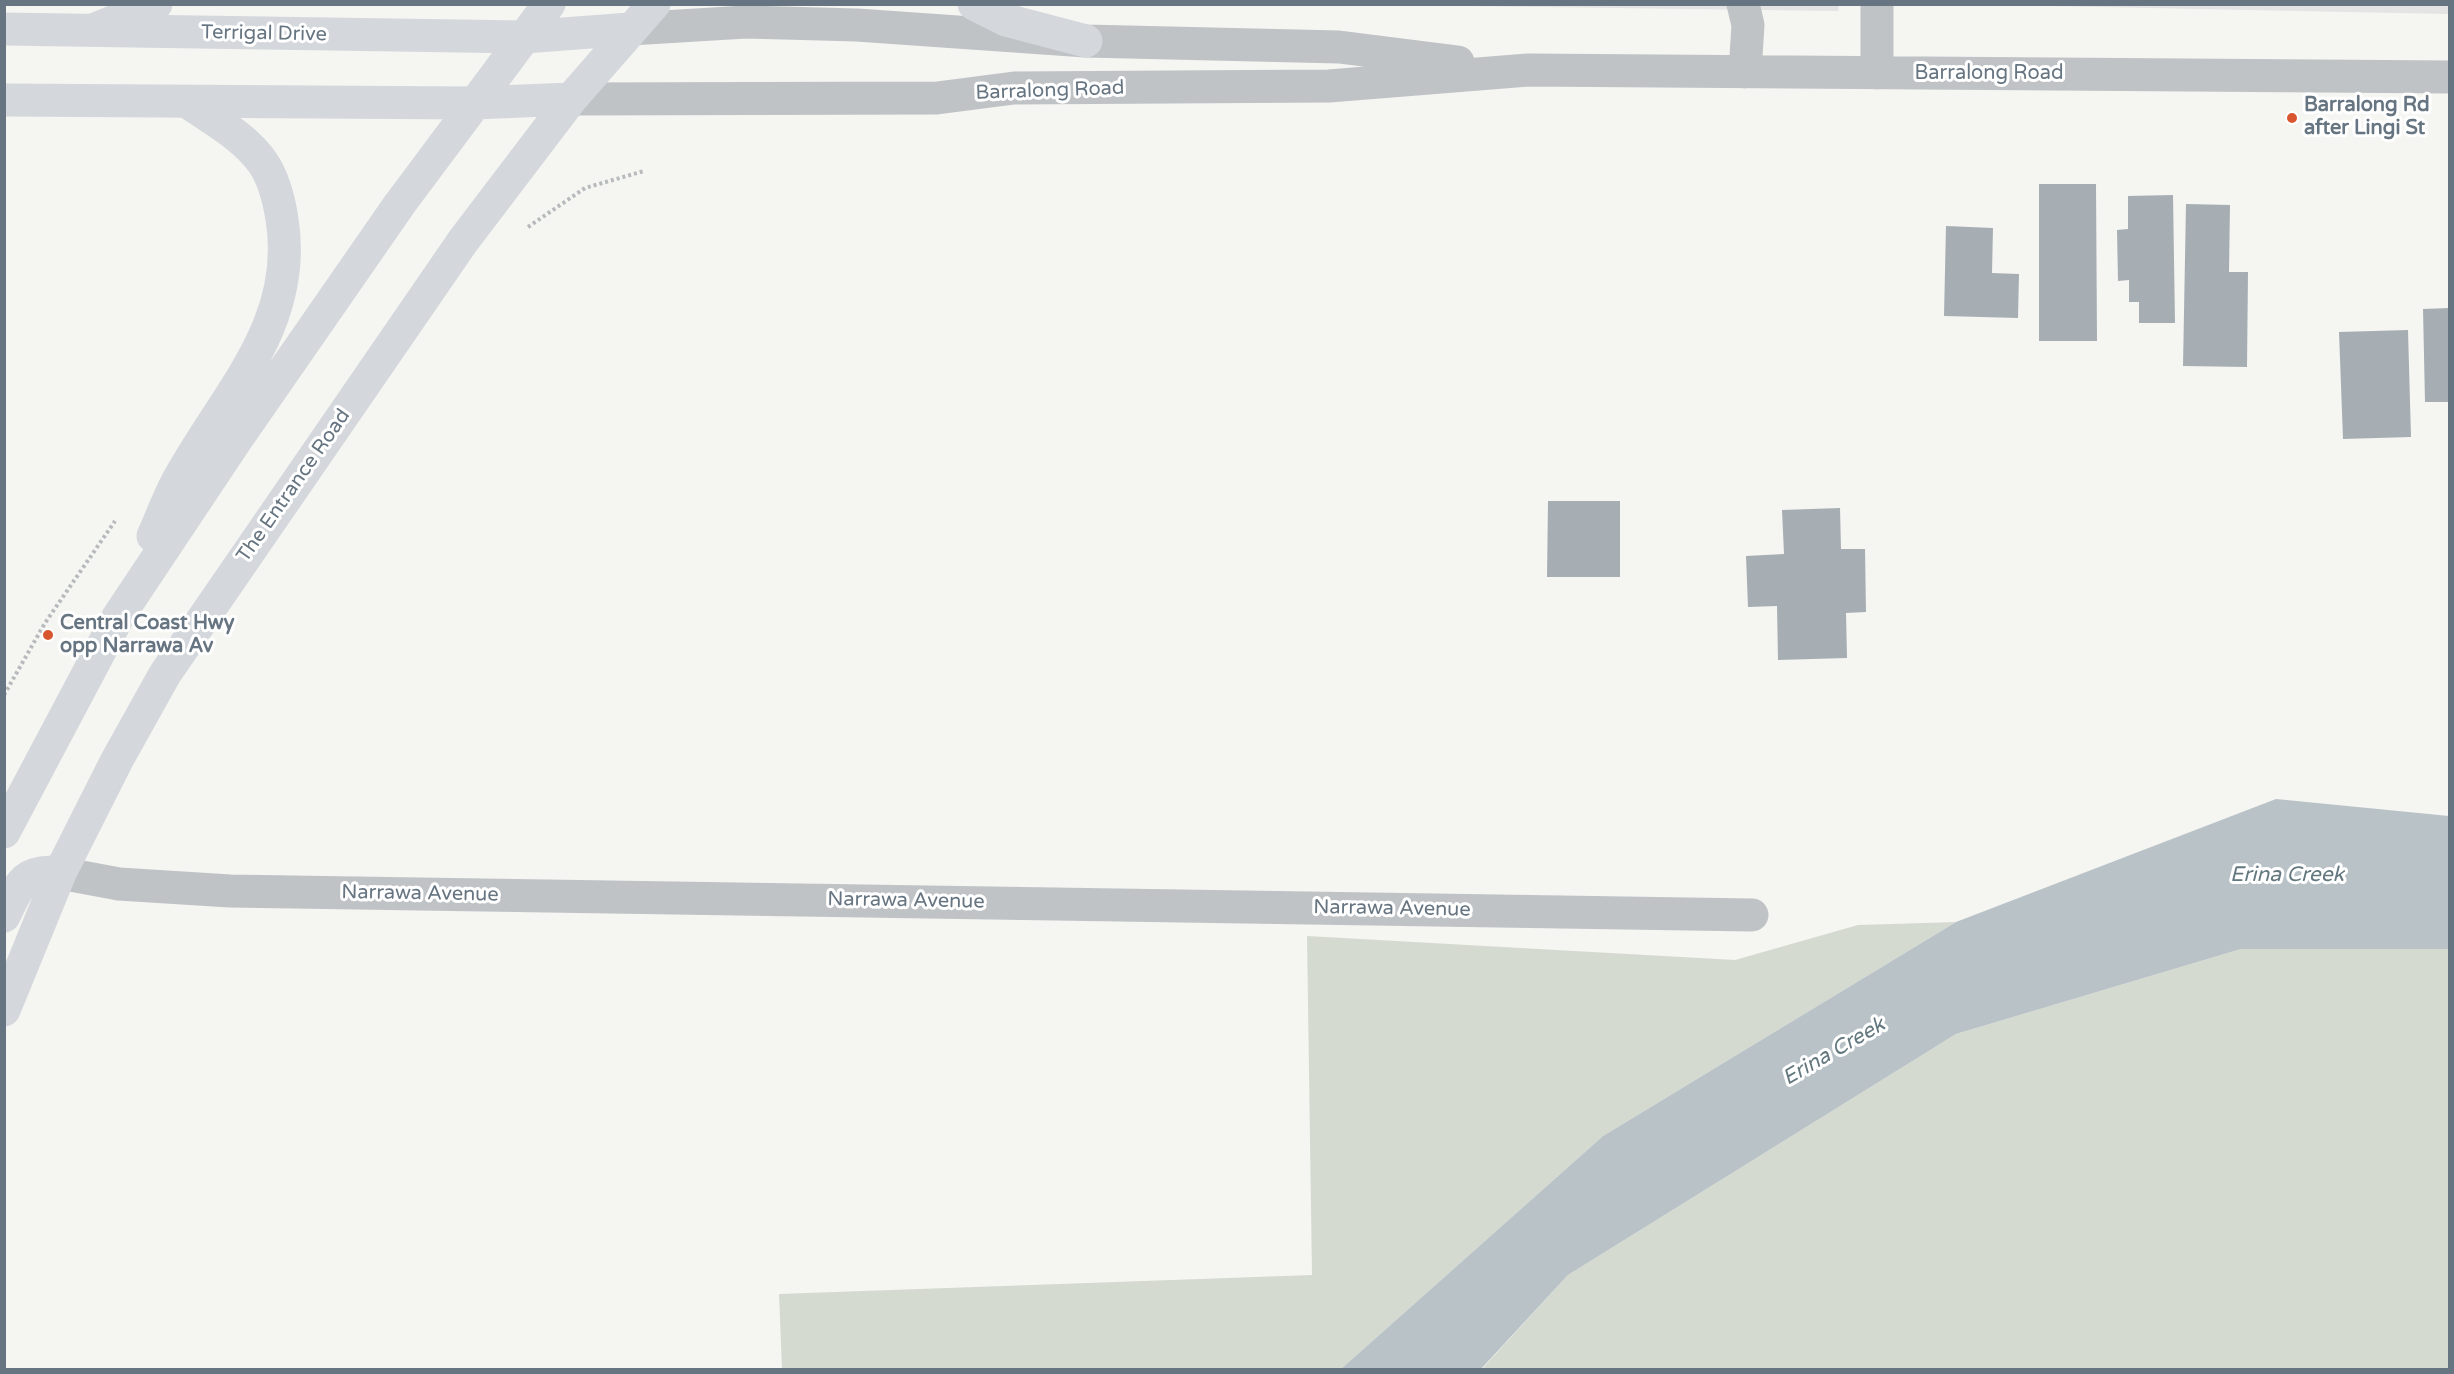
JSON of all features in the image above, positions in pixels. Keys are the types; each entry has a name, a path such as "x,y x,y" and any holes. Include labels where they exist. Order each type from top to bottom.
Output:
{"main road":[{"path":"93,30 156,4"},
{"path":"118,617 236,440 474,103 549,4"},
{"name":"The Entrance Road","path":"4,1010 60,873 117,760 165,674 463,240 571,99 654,4"},
{"path":"974,4 1006,20 1086,41"},
{"name":"Terrigal Drive","path":"4,29 524,37 630,29"},
{"path":"4,100 189,103 474,103 571,99"},
{"path":"4,832 118,617 177,482 265,339 278,306 283,275 284,236 278,198 263,164 239,137 189,103"},
{"path":"4,916 18,888 31,874 45,871 60,873"}],"street":[{"path":"1743,4 1748,25 1745,72"},
{"path":"1877,4 1877,73"},
{"name":"Barralong Road","path":"630,29 746,22 857,25 1086,41 1339,47 1528,70"},
{"name":"Barralong Road","path":"571,99 937,98 1014,88 1329,86 1528,70 2450,77"},
{"name":"Narrawa Avenue","path":"60,873 119,884 230,891 1752,915"}],"path":[{"path":"528,227 585,188 644,171"}],"shaded area":[{"path":"2000,4 2449,4 2449,14 2000,5"},
{"path":"1390,5 1839,5 1838,11"},
{"path":"1956,922 1603,1136 1341,1369 782,1369 779,1294 1312,1275 1307,936 1735,960 1858,925"},
{"path":"2241,949 2449,949 2449,1369 1481,1370 1568,1275 1956,1034"}],"water":[{"name":"Erina Creek","path":"2276,799 2449,816 2449,949 2241,949 1956,1034 1568,1275 1481,1369 1341,1369 1603,1136 1956,922"}],"building":[{"path":"2039,184 2096,184 2097,341 2039,341"},
{"path":"2173,195 2175,323 2139,323 2139,302 2129,302 2129,280 2118,281 2117,230 2128,229 2128,196"},
{"path":"2186,204 2230,205 2229,272 2248,272 2247,367 2183,366"},
{"path":"1946,226 1993,228 1992,273 2019,274 2018,318 1944,316"},
{"path":"2450,308 2450,402 2425,402 2423,309"},
{"path":"2408,330 2411,437 2343,439 2339,332"},
{"path":"1548,501 1620,501 1620,577 1547,577"},
{"path":"1840,508 1841,549 1865,549 1866,612 1846,613 1847,658 1778,660 1777,606 1748,607 1746,556 1784,554 1782,510"}],"place":[{"name":"Barralong Rd after Lingi St","path":"2292,118"},
{"name":"Central Coast Hwy opp Narrawa Av","path":"48,635"}]}
